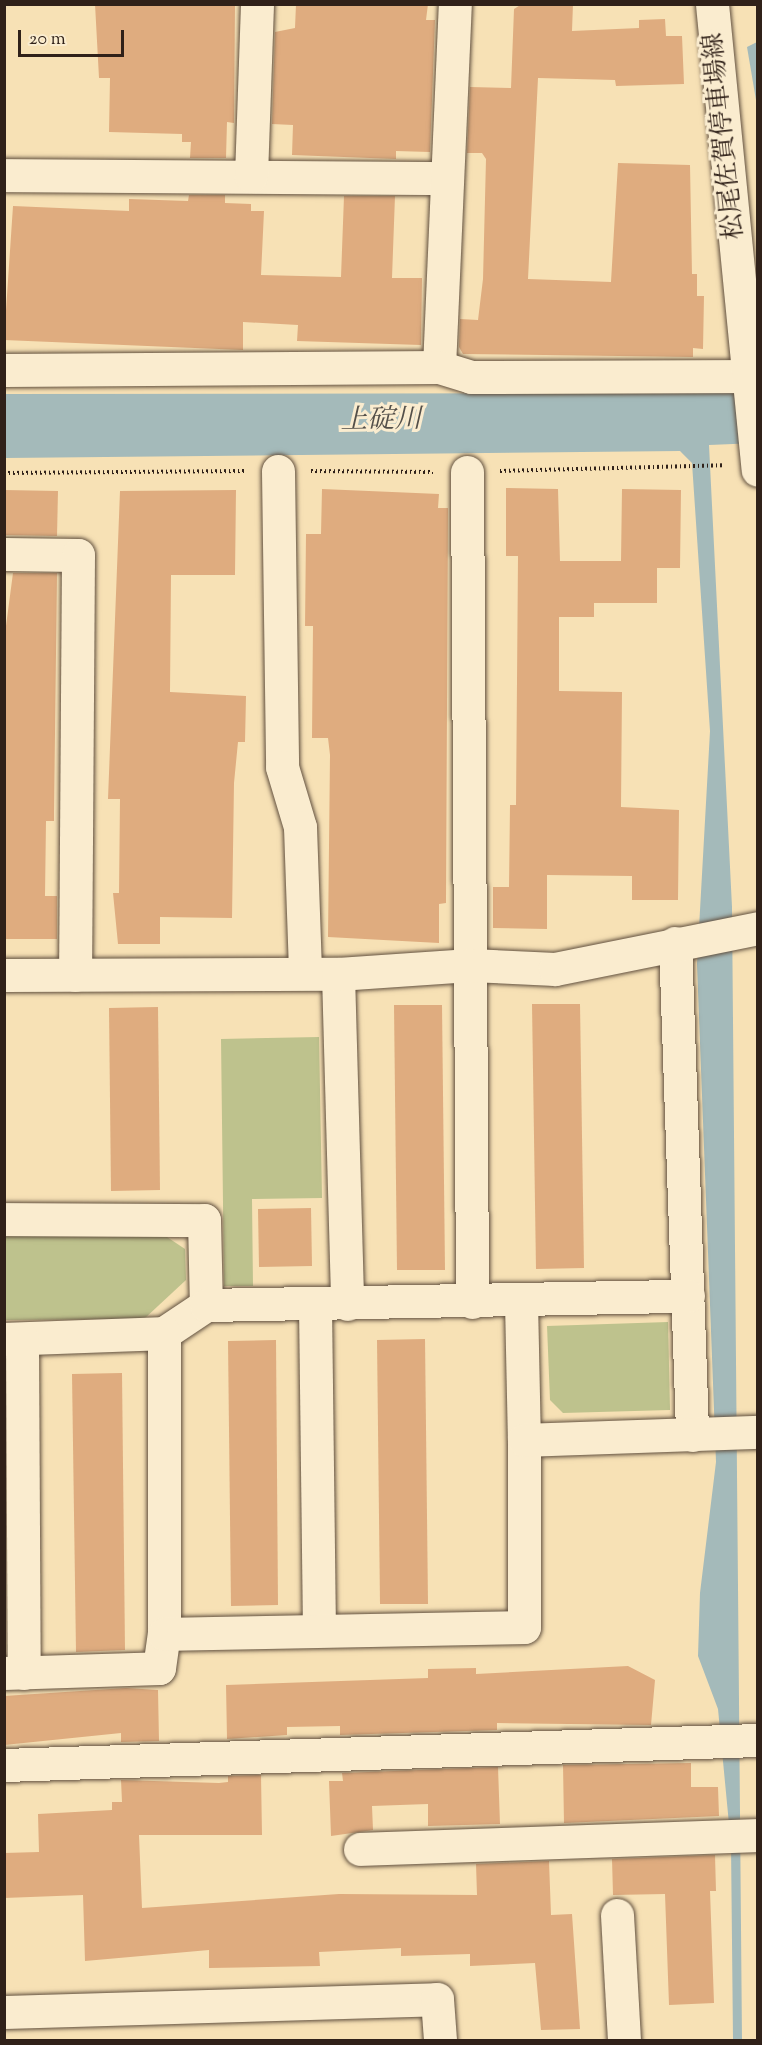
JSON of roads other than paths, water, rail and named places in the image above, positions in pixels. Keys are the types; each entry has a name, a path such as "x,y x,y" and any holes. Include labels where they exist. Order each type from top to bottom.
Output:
{"street":[{"path":"251,176 257,4"},
{"path":"439,367 455,4"},
{"name":"松尾佐賀停車場線","path":"712,4 753,376 757,463"},
{"path":"4,175 446,178"},
{"path":"4,370 439,367 471,377 753,376"},
{"path":"757,463 758,470"},
{"path":"278,471 282,767 300,827 305,972"},
{"path":"467,472 472,1302"},
{"path":"4,554 78,555 75,975"},
{"path":"4,975 305,972 338,974 470,965 555,969 747,930"},
{"path":"684,941 688,1296 700,1434"},
{"path":"320,1630 331,1304 338,974"},
{"path":"4,1219 204,1220 206,1305"},
{"path":"164,1334 164,1634 159,1668 14,1673 13,1339 164,1334 206,1305 472,1302 688,1296"},
{"path":"164,1634 524,1627 521,1300"},
{"path":"524,1440 752,1433"},
{"path":"4,1766 752,1740"},
{"path":"360,1849 742,1836"},
{"path":"617,1915 624,2040"},
{"path":"4,2012 437,1999 440,2040"}],"water":[{"path":"757,42 757,106 747,47"},
{"name":"上碇川","path":"757,393 757,443 709,445 732,907 742,2040 733,2040 731,1845 718,1709 698,1656 700,1593 716,1462 697,964 710,731 692,463 680,451 5,458 4,394"}]}
